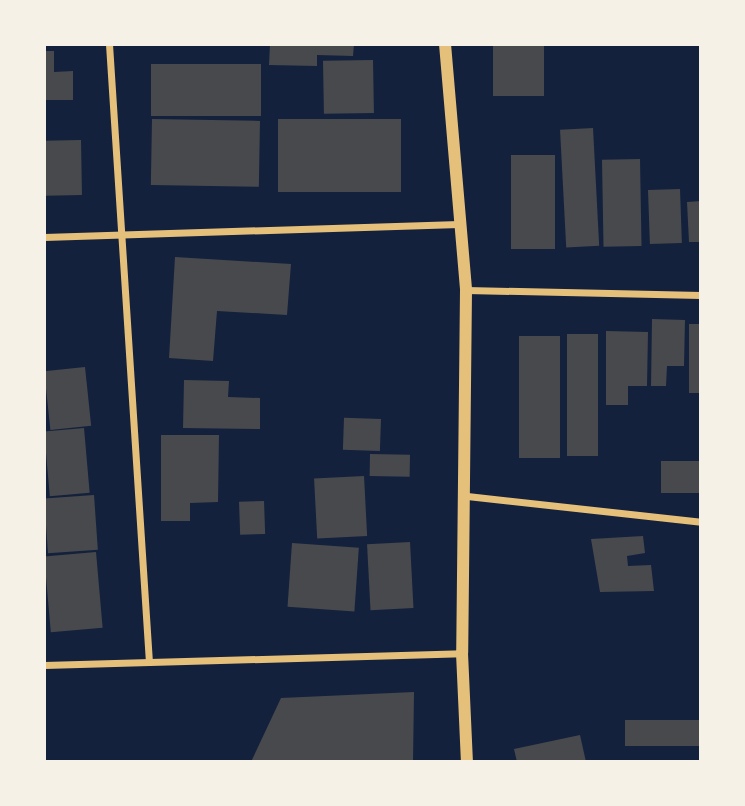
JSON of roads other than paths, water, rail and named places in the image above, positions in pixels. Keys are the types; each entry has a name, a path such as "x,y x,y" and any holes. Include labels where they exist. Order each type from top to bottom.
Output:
{"street":[{"path":"109,44 149,662"},
{"path":"445,44 466,290 467,496 462,653 467,762"},
{"path":"44,237 121,238 459,224"},
{"path":"466,290 701,295"},
{"path":"467,496 701,522"},
{"path":"44,666 462,653"}]}
